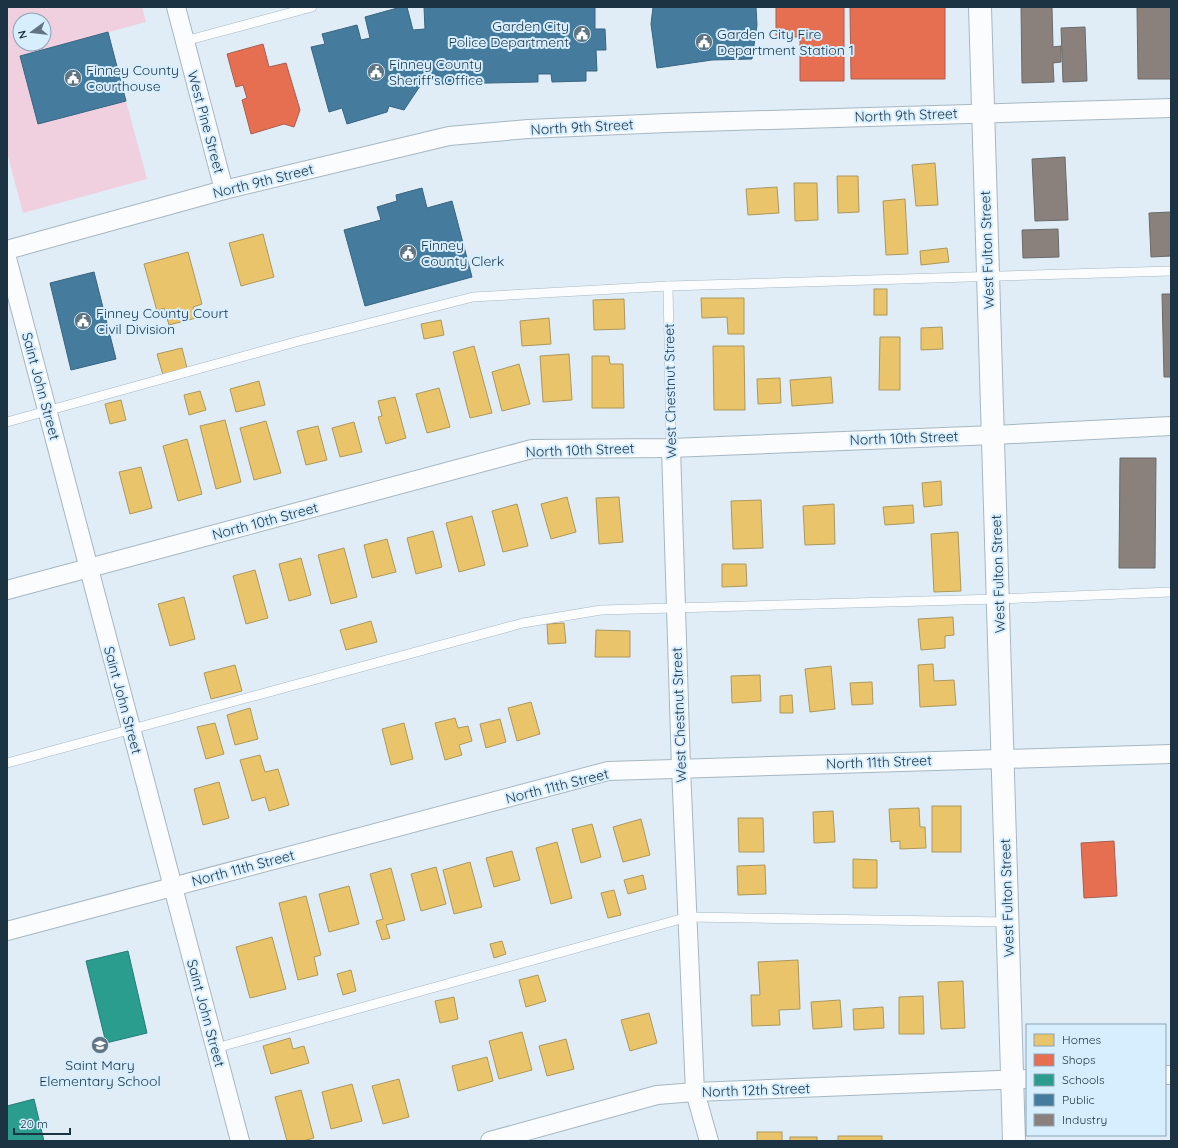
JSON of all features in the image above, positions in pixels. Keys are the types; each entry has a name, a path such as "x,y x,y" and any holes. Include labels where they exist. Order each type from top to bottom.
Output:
{"street":[{"name":"West Pine Street","path":"176,7 224,190"},
{"name":"West Fulton Street","path":"980,7 1008,922 1020,1080 1014,1141"},
{"name":"North 9th Street","path":"7,250 224,190 449,136 659,123 1171,108"},
{"name":"Saint John Street","path":"7,258 240,1141"},
{"name":"North 10th Street","path":"7,590 532,449 671,448 994,435 1171,426"},
{"name":"West Chestnut Street","path":"671,448 681,768 695,1092 709,1141"},
{"name":"North 11th Street","path":"7,931 608,771 1171,754"},
{"name":"North 12th Street","path":"490,1141 657,1095 695,1092 1020,1080"}],"lane":[{"path":"185,41 312,7"},
{"path":"7,422 299,341 473,297 668,286 1171,271"},
{"name":"West Chestnut Street","path":"668,286 671,448"},
{"path":"7,763 523,623 601,610 1171,592"},
{"path":"216,1048 688,917 1008,922"}],"shaded area":[{"path":"7,7 142,7 146,22 52,47 52,12 12,12 12,52 35,52 20,56 38,124 126,101 147,179 23,213 7,152"}],"building: Homes":[{"path":"935,163 938,205 916,206 912,165"},
{"path":"837,176 858,176 859,212 838,213"},
{"path":"794,183 817,183 818,220 795,221"},
{"path":"777,187 779,213 748,215 746,189"},
{"path":"905,199 908,254 886,255 883,201"},
{"path":"263,234 274,277 241,286 229,243"},
{"path":"947,248 949,262 921,265 920,251"},
{"path":"188,252 202,304 193,307 196,318 169,325 164,308 157,311 144,264"},
{"path":"874,289 887,289 887,315 874,315"},
{"path":"701,298 744,298 744,334 728,334 727,317 702,318"},
{"path":"624,299 625,329 594,330 593,300"},
{"path":"549,318 551,344 522,346 520,321"},
{"path":"441,320 444,335 424,339 421,324"},
{"path":"942,327 943,349 921,350 921,328"},
{"path":"880,337 900,337 900,390 879,390"},
{"path":"474,346 492,413 470,418 453,352"},
{"path":"713,346 744,346 745,410 714,410"},
{"path":"182,348 187,368 163,375 157,354"},
{"path":"569,354 572,400 543,402 540,356"},
{"path":"592,356 609,356 610,364 623,364 624,408 592,408"},
{"path":"519,364 530,404 502,411 492,372"},
{"path":"831,377 833,403 792,406 790,380"},
{"path":"780,378 781,403 758,404 757,379"},
{"path":"259,381 265,405 236,412 230,389"},
{"path":"439,388 450,427 427,433 416,394"},
{"path":"200,391 206,410 189,415 184,395"},
{"path":"395,397 406,438 386,444 378,417 382,416 378,401"},
{"path":"121,400 126,420 110,424 105,404"},
{"path":"225,420 241,482 216,489 200,426"},
{"path":"266,421 281,473 254,480 240,428"},
{"path":"354,422 362,452 340,457 332,428"},
{"path":"318,426 327,460 306,465 297,431"},
{"path":"187,439 202,494 178,501 163,446"},
{"path":"141,467 152,508 130,514 119,472"},
{"path":"941,481 942,505 924,507 922,483"},
{"path":"567,497 576,532 551,539 541,504"},
{"path":"619,497 623,542 599,544 596,498"},
{"path":"761,500 763,548 733,549 731,501"},
{"path":"517,504 528,546 503,552 492,511"},
{"path":"834,504 835,544 805,545 803,506"},
{"path":"913,505 914,523 885,525 883,507"},
{"path":"472,516 485,565 459,572 446,523"},
{"path":"433,531 442,567 416,574 407,538"},
{"path":"958,532 961,591 934,592 931,534"},
{"path":"387,539 396,572 372,578 364,545"},
{"path":"344,548 357,597 331,604 318,555"},
{"path":"301,558 311,595 289,601 279,564"},
{"path":"722,564 746,564 747,586 722,587"},
{"path":"255,570 268,618 246,624 233,576"},
{"path":"184,597 195,639 170,646 158,604"},
{"path":"953,617 954,635 945,636 945,648 921,650 918,619"},
{"path":"371,621 377,642 346,650 340,630"},
{"path":"564,623 566,643 548,644 547,624"},
{"path":"596,630 630,631 630,657 595,657"},
{"path":"933,664 934,681 954,680 956,705 920,707 918,665"},
{"path":"235,665 242,691 211,699 204,673"},
{"path":"831,666 835,709 810,712 805,669"},
{"path":"760,675 761,701 732,703 731,676"},
{"path":"872,682 873,704 852,705 850,683"},
{"path":"792,695 793,713 780,713 780,696"},
{"path":"531,702 540,734 517,741 508,708"},
{"path":"250,708 258,739 235,745 227,715"},
{"path":"455,718 458,728 468,726 472,741 459,745 462,755 445,760 435,723"},
{"path":"500,719 506,742 486,748 480,724"},
{"path":"215,723 224,754 206,759 197,727"},
{"path":"404,723 413,759 391,765 382,729"},
{"path":"260,755 265,772 278,769 289,805 269,811 265,797 252,801 240,760"},
{"path":"219,782 229,818 203,825 194,789"},
{"path":"932,806 961,806 961,852 932,852"},
{"path":"919,808 920,827 925,827 926,848 900,849 900,841 891,842 889,809"},
{"path":"833,811 835,842 814,843 813,812"},
{"path":"738,818 763,818 764,852 739,852"},
{"path":"641,819 650,855 623,862 613,827"},
{"path":"592,824 601,857 581,863 572,829"},
{"path":"557,842 572,898 551,904 536,848"},
{"path":"512,851 520,880 494,887 486,858"},
{"path":"853,859 877,860 877,888 853,888"},
{"path":"470,862 482,907 454,914 443,870"},
{"path":"765,865 766,894 738,895 737,866"},
{"path":"436,867 446,904 421,911 411,874"},
{"path":"391,868 405,920 386,925 390,938 382,940 376,921 383,919 370,874"},
{"path":"643,875 646,889 628,894 624,880"},
{"path":"349,886 359,924 329,932 319,894"},
{"path":"614,890 621,915 608,918 601,893"},
{"path":"306,896 321,955 314,957 318,975 298,980 279,903"},
{"path":"272,937 286,989 250,998 236,947"},
{"path":"502,941 506,954 494,958 490,944"},
{"path":"798,960 800,1009 779,1010 780,1025 752,1026 751,995 760,995 758,962"},
{"path":"351,970 356,991 343,995 337,974"},
{"path":"538,975 546,1001 526,1007 519,980"},
{"path":"963,981 965,1028 941,1029 938,982"},
{"path":"923,996 924,1034 899,1034 899,997"},
{"path":"454,997 458,1019 440,1023 435,1001"},
{"path":"840,1000 842,1027 813,1029 811,1002"},
{"path":"883,1007 884,1028 854,1030 853,1009"},
{"path":"649,1013 657,1043 630,1051 621,1020"},
{"path":"522,1032 532,1070 499,1079 489,1041"},
{"path":"290,1038 293,1049 304,1046 309,1063 271,1074 263,1046"},
{"path":"566,1039 574,1069 547,1076 539,1046"},
{"path":"487,1057 493,1081 458,1091 452,1066"},
{"path":"399,1079 409,1117 383,1124 372,1086"},
{"path":"352,1084 362,1121 331,1129 322,1092"},
{"path":"301,1090 314,1138 303,1141 287,1141 275,1097"},
{"path":"757,1132 782,1132 782,1141 757,1141"},
{"path":"838,1136 882,1136 882,1141 838,1141"},
{"path":"790,1137 817,1137 817,1141 790,1141"}],"building: Shops":[{"path":"776,7 844,7 844,81 800,81 800,37 776,37"},
{"path":"850,7 945,7 945,79 851,79"},
{"path":"263,44 269,67 286,63 300,110 294,127 284,124 251,134 242,100 247,98 243,85 236,87 227,54"},
{"path":"1114,841 1117,896 1084,898 1081,843"}],"building: Schools":[{"path":"128,951 147,1033 106,1043 86,961"},
{"path":"34,1099 44,1141 7,1141 7,1106"}],"building: Public":[{"path":"401,7 407,7 413,30 425,29 424,7 595,7 595,29 605,29 606,50 596,50 597,71 586,71 586,81 552,82 551,74 538,74 538,82 441,84 440,77 430,77 430,71 404,110 389,106 387,112 347,124 342,108 329,112 311,47 325,44 322,34 357,25 361,40 370,38 365,17"},
{"name":"Garden City Fire Department Station 1","path":"653,7 756,7 757,25 752,59 712,60 657,68 651,24"},
{"name":"Finney County Courthouse","path":"108,32 126,101 38,124 20,56 35,52 52,52 52,47"},
{"name":"Finney County Clerk","path":"422,188 427,208 452,201 472,277 365,306 344,230 381,220 377,207 397,201 396,195"},
{"name":"Finney County Court Civil Division","path":"94,272 116,359 71,370 50,283"}],"building: Industry":[{"path":"1021,7 1052,7 1053,47 1061,46 1061,62 1053,63 1054,82 1022,83"},
{"path":"1137,7 1171,7 1171,79 1138,79"},
{"path":"1085,27 1087,81 1063,82 1061,28"},
{"path":"1065,157 1068,220 1035,221 1032,159"},
{"path":"1171,212 1171,256 1151,257 1149,213"},
{"path":"1058,229 1059,257 1023,258 1022,230"},
{"path":"1162,294 1171,294 1171,377 1164,377"},
{"path":"1120,458 1156,458 1155,568 1119,568"}],"place":[{"name":"Garden City Police Department","path":"582,34"},
{"name":"Garden City Fire Department Station 1","path":"704,42"},
{"name":"Finney County Sheriff's Office","path":"376,72"},
{"name":"Finney County Courthouse","path":"73,78"},
{"name":"Finney County Clerk","path":"408,253"},
{"name":"Finney County Court Civil Division","path":"83,321"},
{"name":"Saint Mary Elementary School","path":"100,1045"}]}
